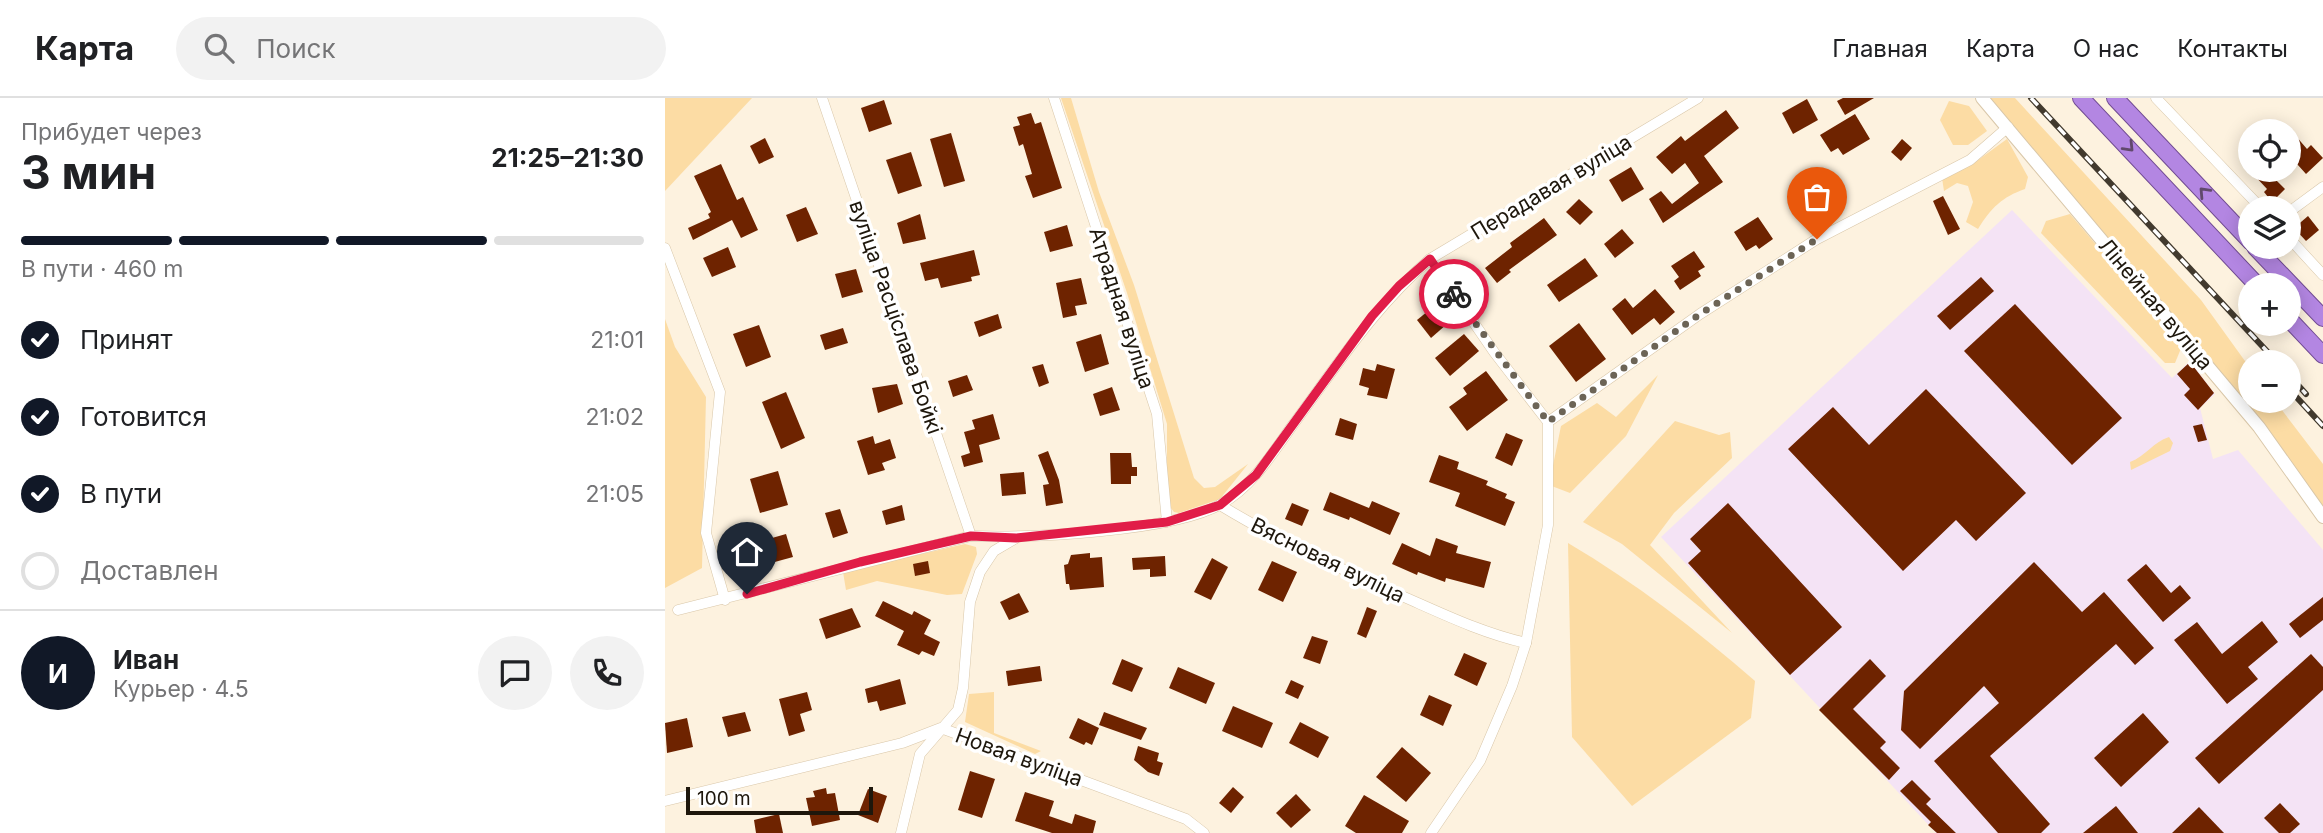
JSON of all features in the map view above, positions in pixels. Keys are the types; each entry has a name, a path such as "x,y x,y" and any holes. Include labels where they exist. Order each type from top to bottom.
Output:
{"highway":[{"path":"2081,98 2246,273"},
{"path":"2115,98 2238,228"},
{"path":"2266,259 2323,318"},
{"path":"2301,332 2323,355"}],"street":[{"name":"вуліца Расціслава Бойкі","path":"822,98 971,536"},
{"name":"Атрадная вуліца","path":"1054,98 1157,414 1167,522"},
{"name":"Перадавая вуліца","path":"1220,505 1256,475 1372,316 1399,286 1430,259 1698,98"},
{"name":"Лінейная вуліца","path":"1982,98 2259,426 2323,517"},
{"path":"2156,98 2250,196"},
{"path":"1548,422 1700,314 1817,239 1970,160 2008,127"},
{"path":"2301,203 2323,187"},
{"path":"665,248 720,391 706,533 725,600"},
{"path":"2301,251 2323,275"},
{"path":"1430,259 1494,352 1548,422 1548,525 1526,643 1512,686 1480,761 1431,833"},
{"path":"678,610 971,536 1016,538 1167,522 1220,505"},
{"name":"Вясновая вуліца","path":"1220,505 1273,537 1345,571 1475,628 1526,643"},
{"path":"901,833 920,754 958,710 964,688 970,602 979,572 994,551 1016,538"},
{"name":"Новая вуліца","path":"665,801 902,743 941,728 1186,819 1204,833"}],"shaded area":[{"path":"665,98 752,98 665,191"},
{"path":"1061,98 1071,98 1099,192 1134,285 1194,478 1204,488 1215,487 1248,464 1220,499 1179,513 1174,512 1167,503 1167,424 1127,293"},
{"path":"1982,98 2015,98 2201,300 2238,351 2238,407"},
{"path":"1949,101 1969,106 1987,131 1968,145 1953,145 1940,120"},
{"path":"2007,139 2028,177 2025,189 1998,204 1978,229 1966,222 1973,202 1968,186 1957,183 1944,191 1942,178 1974,163"},
{"path":"2012,210 2172,378 2190,361 2215,394 2200,408 2213,459 2238,450 2323,550 2323,833 1936,833 1661,537"},
{"path":"2070,214 2182,346 2175,363 2165,363 2041,233 2046,221"},
{"path":"665,319 675,347 706,397 702,568 665,588"},
{"path":"1658,375 1626,436 1570,493 1549,485 1561,426 1597,403 1616,417"},
{"path":"2243,413 2284,413 2323,464 2323,510"},
{"path":"1675,421 1719,435 1730,432 1732,458 1674,513 1650,545 1732,633 1622,544 1583,522"},
{"path":"2169,437 2173,443 2170,451 2131,470 2130,462"},
{"path":"1568,543 1665,608 1755,681 1751,718 1632,806 1572,737"},
{"path":"965,544 976,547 977,554 962,594 947,595 877,581 846,590 843,572"},
{"path":"994,692 994,733 1041,751 1035,754 965,722 969,694"}],"building":[{"path":"1843,98 1874,98 1845,115 1837,101"},
{"path":"1807,99 1818,120 1793,134 1782,113"},
{"path":"884,100 892,124 869,132 861,108"},
{"path":"1726,110 1739,128 1704,156 1723,182 1663,223 1649,199 1661,191 1672,204 1699,183 1685,163 1672,174 1656,157 1681,136 1685,141"},
{"path":"1031,113 1035,124 1041,122 1062,188 1033,198 1025,176 1032,174 1023,144 1019,146 1013,127 1020,125 1017,117"},
{"path":"1855,114 1870,139 1843,155 1838,148 1831,152 1820,135"},
{"path":"951,133 965,181 944,187 930,139"},
{"path":"765,138 774,157 759,164 750,146"},
{"path":"1902,139 1912,148 1901,161 1891,152"},
{"path":"2301,142 2307,149 2311,145 2323,158 2306,174 2301,168"},
{"path":"911,152 922,186 898,194 886,160"},
{"path":"721,164 737,200 743,197 758,230 741,238 732,220 693,240 688,228 710,218 708,214 711,212 694,176"},
{"path":"1631,167 1644,189 1622,202 1609,180"},
{"path":"2260,182 2278,182 2285,189 2278,196 2267,196 2264,192 2267,189"},
{"path":"1803,187 1814,205 1799,214 1788,195"},
{"path":"1943,196 1960,229 1948,235 1933,201"},
{"path":"1579,199 1593,212 1580,225 1566,212"},
{"path":"806,207 818,234 797,242 786,215"},
{"path":"920,214 926,239 903,244 897,223"},
{"path":"2308,216 2319,230 2306,241 2301,236 2301,222"},
{"path":"1758,217 1773,239 1759,249 1756,245 1746,251 1734,232"},
{"path":"1544,218 1557,235 1509,270 1511,272 1497,283 1485,268 1512,247 1510,243"},
{"path":"1067,225 1073,246 1050,252 1044,232"},
{"path":"1622,229 1634,243 1615,258 1604,244"},
{"path":"728,247 736,267 712,277 703,258"},
{"path":"974,250 980,275 971,277 972,281 941,288 938,278 925,281 920,263"},
{"path":"1694,251 1705,267 1698,271 1701,276 1680,290 1674,281 1679,277 1671,266"},
{"path":"1585,258 1598,276 1559,302 1547,285"},
{"path":"856,269 863,292 842,298 835,274"},
{"path":"1981,277 1994,291 1950,330 1937,316"},
{"path":"1081,278 1087,304 1075,306 1077,315 1063,318 1056,283"},
{"path":"1655,289 1675,312 1660,325 1654,318 1632,335 1612,309 1625,298 1633,308"},
{"path":"2015,304 2122,418 2072,465 1964,351"},
{"path":"1433,307 1447,324 1431,338 1417,320"},
{"path":"998,314 1002,328 979,337 974,322"},
{"path":"1579,323 1606,359 1576,382 1549,346"},
{"path":"759,325 771,357 746,367 733,334"},
{"path":"843,328 848,343 825,350 820,335"},
{"path":"1101,334 1109,364 1085,372 1076,342"},
{"path":"1464,334 1479,351 1450,376 1435,358"},
{"path":"2190,362 2214,393 2198,410 2184,395 2190,389 2177,374"},
{"path":"1043,364 1049,383 1039,387 1032,367"},
{"path":"1377,364 1395,369 1387,399 1367,395 1369,388 1359,385 1363,368 1375,371"},
{"path":"1486,371 1508,400 1467,431 1449,407 1467,394 1463,388"},
{"path":"967,375 973,390 953,397 948,381"},
{"path":"897,384 903,404 878,413 872,388"},
{"path":"1112,387 1120,410 1100,416 1093,394"},
{"path":"1926,389 2026,493 1976,541 1956,520 1903,571 1788,449 1833,407 1869,445"},
{"path":"786,392 805,438 781,449 762,402"},
{"path":"993,414 1000,439 979,445 983,462 964,467 961,456 970,453 964,432 975,429 972,420"},
{"path":"1340,418 1357,424 1353,440 1335,435"},
{"path":"2202,424 2207,440 2198,442 2193,426"},
{"path":"1506,433 1523,440 1512,466 1495,458"},
{"path":"873,436 875,444 890,439 896,458 882,463 885,470 868,475 857,441"},
{"path":"1048,451 1059,480 1063,503 1046,506 1043,485 1049,484 1038,455"},
{"path":"1110,453 1131,453 1132,467 1137,467 1137,476 1131,476 1131,484 1111,484"},
{"path":"1439,455 1459,462 1457,469 1488,481 1486,485 1507,494 1505,498 1515,502 1505,526 1455,506 1460,493 1429,482"},
{"path":"778,471 788,505 760,513 750,479"},
{"path":"1024,472 1026,494 1002,496 1000,474"},
{"path":"1330,492 1369,508 1372,501 1400,513 1390,535 1350,517 1349,520 1323,510"},
{"path":"1292,503 1309,510 1302,526 1285,519"},
{"path":"1728,503 1842,627 1790,675 1688,563 1701,551 1690,539"},
{"path":"902,505 905,520 886,525 882,511"},
{"path":"840,509 848,533 833,538 825,513"},
{"path":"786,534 793,557 771,563 765,540"},
{"path":"1436,538 1458,546 1456,553 1491,562 1484,588 1446,578 1445,582 1418,572 1417,575 1392,564 1402,543 1430,556"},
{"path":"1090,553 1090,558 1102,557 1104,587 1070,590 1069,584 1066,584 1064,565 1068,564 1071,555"},
{"path":"1165,556 1166,576 1150,577 1150,569 1133,570 1132,558"},
{"path":"1212,558 1228,567 1211,600 1194,592"},
{"path":"928,561 930,573 915,576 913,564"},
{"path":"1272,561 1297,572 1283,602 1258,590"},
{"path":"2034,562 2082,612 2104,592 2154,648 2135,665 2116,644 1990,756 2050,824 2041,833 1998,833 1934,761 1999,703 1984,686 1920,749 1901,730 1904,691"},
{"path":"2146,564 2171,593 2180,585 2191,598 2163,622 2127,580"},
{"path":"1019,593 1029,612 1009,620 1000,602"},
{"path":"2323,597 2323,620 2300,638 2289,624"},
{"path":"883,601 912,615 914,611 931,620 924,634 940,642 934,656 922,651 919,655 897,645 904,631 875,616"},
{"path":"1367,607 1377,611 1366,638 1357,634"},
{"path":"852,608 861,627 826,639 819,619"},
{"path":"2262,621 2278,642 2248,667 2258,679 2227,704 2174,640 2197,622 2222,654"},
{"path":"1312,636 1328,641 1320,664 1303,658"},
{"path":"1464,653 1487,663 1477,686 1454,675"},
{"path":"2311,654 2323,667 2323,690 2219,784 2195,758"},
{"path":"1122,659 1143,668 1132,692 1112,684"},
{"path":"1870,659 1886,676 1853,709 1886,742 1880,748 1900,768 1889,780 1819,710"},
{"path":"1040,666 1042,681 1008,686 1006,671"},
{"path":"1178,667 1215,683 1206,704 1169,688"},
{"path":"900,679 906,704 880,711 877,701 868,703 865,689"},
{"path":"1291,680 1304,686 1298,699 1285,693"},
{"path":"807,692 812,710 800,714 805,731 789,736 779,699"},
{"path":"1429,695 1452,705 1443,726 1420,715"},
{"path":"1233,706 1273,723 1262,748 1222,731"},
{"path":"745,712 751,731 728,737 722,717"},
{"path":"1104,712 1147,728 1141,740 1099,725"},
{"path":"2143,713 2169,742 2121,787 2094,758"},
{"path":"687,718 693,747 667,753 665,723"},
{"path":"1078,718 1099,728 1092,745 1086,742 1084,745 1069,738"},
{"path":"1300,722 1329,737 1318,758 1289,743"},
{"path":"1138,746 1159,753 1157,761 1163,763 1159,776 1148,772 1134,760"},
{"path":"1402,747 1431,773 1406,802 1376,777"},
{"path":"970,771 995,779 982,818 958,810"},
{"path":"1912,780 1931,799 1926,804 1956,833 1937,833 1928,825 1931,822 1900,791"},
{"path":"1233,787 1244,797 1231,813 1219,803"},
{"path":"826,788 827,794 835,793 840,820 812,826 806,798 815,797 813,791"},
{"path":"868,789 887,796 878,823 858,815"},
{"path":"1025,792 1054,801 1049,816 1072,824 1075,814 1096,821 1093,833 1052,833 1015,821"},
{"path":"1296,794 1311,810 1291,828 1276,813"},
{"path":"1364,795 1409,821 1402,833 1356,833 1345,826"},
{"path":"2280,803 2300,824 2290,833 2279,833 2264,818"},
{"path":"2116,806 2138,833 2083,833"},
{"path":"2199,807 2224,833 2172,833"},
{"path":"779,814 783,833 756,833 754,820"}],"railway":[{"path":"2031,98 2266,350"},
{"path":"2301,388 2306,394"},
{"path":"2301,402 2323,426"}],"way so far":[{"path":"1454,294 1548,422 1700,314 1817,239"}],"route":[{"path":"747,594 860,562 971,536 1016,538 1167,522 1220,505 1256,475 1372,316 1399,286 1430,259 1454,294"}]}
